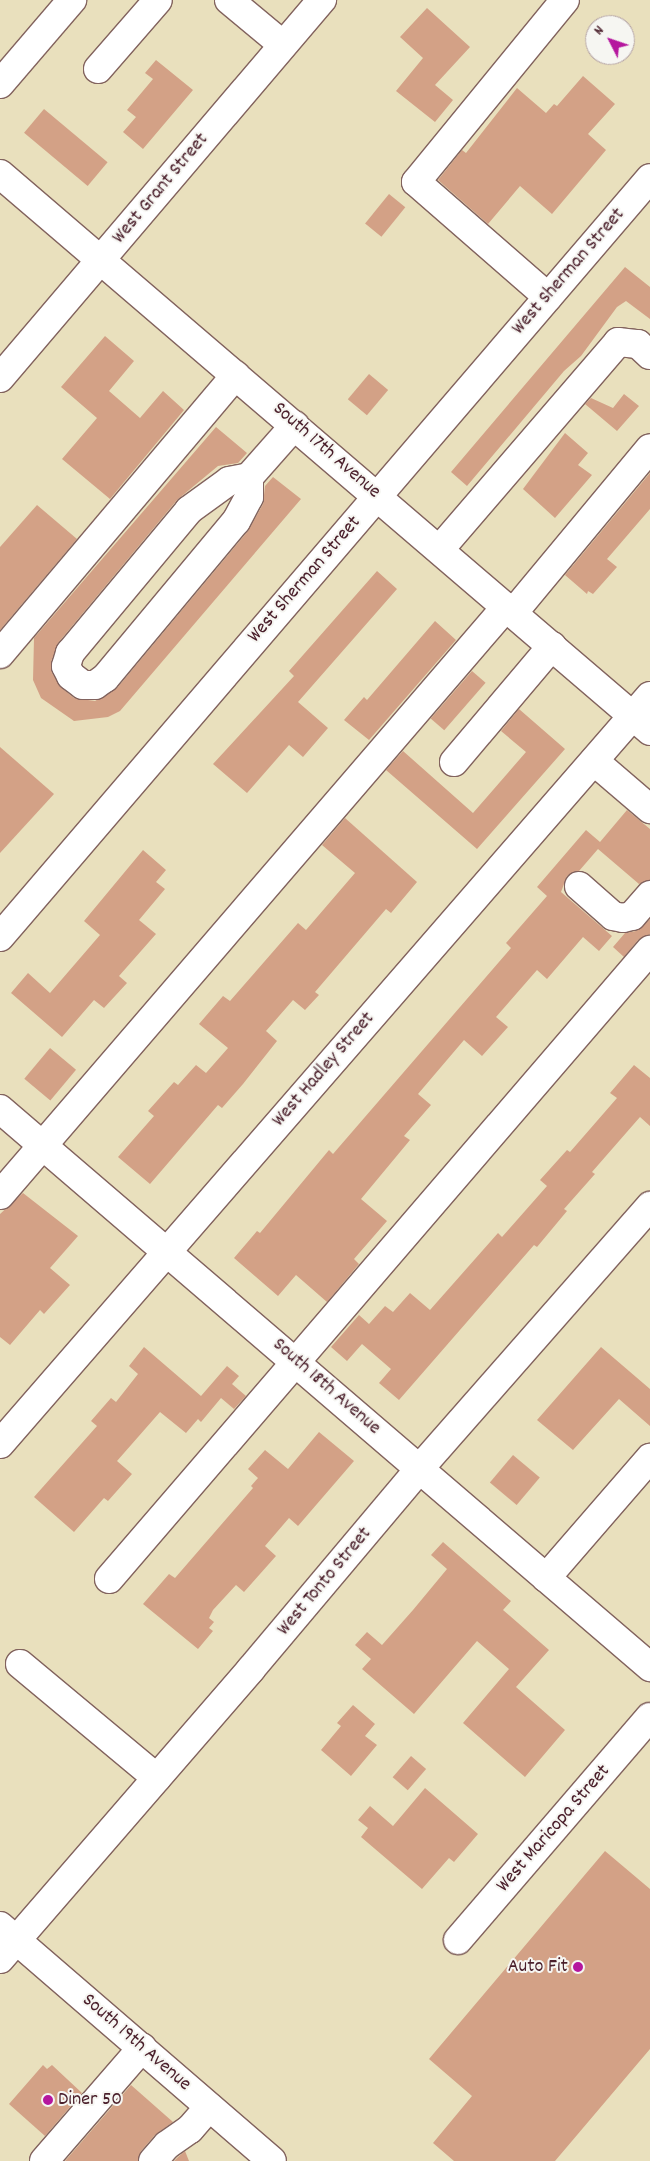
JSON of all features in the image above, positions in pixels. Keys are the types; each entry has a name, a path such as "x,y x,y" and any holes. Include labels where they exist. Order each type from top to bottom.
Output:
{"street":[{"path":"0,84 72,0"},
{"path":"98,69 158,0"},
{"path":"228,0 283,45"},
{"name":"West Grant Street","path":"0,378 322,0"},
{"path":"548,297 416,182 566,0"},
{"name":"South 17th Avenue","path":"0,174 295,424 552,646 644,714"},
{"name":"West Sherman Street","path":"0,937 650,178"},
{"path":"440,549 618,342 638,344 650,354"},
{"path":"0,654 236,375"},
{"path":"249,477 248,497 236,521 105,678 95,685 82,685 71,676 66,666 70,653 189,510 229,482 249,477 295,424"},
{"path":"0,1195 650,448"},
{"path":"454,762 552,646"},
{"name":"West Hadley Street","path":"0,1444 594,761 644,714"},
{"path":"594,761 650,809"},
{"path":"579,886 613,916 623,918 632,916 650,894"},
{"path":"109,1579 297,1363 650,950"},
{"name":"South 18th Avenue","path":"0,1108 650,1667"},
{"name":"West Tonto Street","path":"5,1941 157,1778 420,1468 650,1206"},
{"path":"546,1578 650,1458"},
{"path":"20,1664 157,1778"},
{"name":"West Maricopa Street","path":"458,1940 650,1717"},
{"name":"South 19th Avenue","path":"5,1941 142,2048 270,2160"},
{"path":"44,2161 142,2048"},
{"path":"153,2161 167,2145 190,2129 209,2107"}],"building":[{"path":"427,8 470,47 435,85 453,100 435,122 396,91 423,58 400,37"},
{"path":"156,60 193,90 143,149 123,132 136,117 127,110 153,79 145,73"},
{"path":"583,76 615,104 588,134 606,150 552,214 520,186 488,224 438,180 462,150 466,153 517,88 546,113 554,104 557,106"},
{"path":"44,109 108,162 88,186 24,133"},
{"path":"389,194 405,207 381,237 365,224"},
{"path":"625,267 650,287 650,319 626,301 617,307 581,356 564,371 467,486 451,472"},
{"path":"105,336 134,361 109,391 140,418 163,391 184,410 110,499 62,459 97,418 61,387"},
{"path":"369,374 388,390 367,415 348,399"},
{"path":"624,394 639,406 617,431 585,404 591,398 613,408"},
{"path":"216,427 247,453 238,463 218,466 177,500 58,643 51,662 52,673 62,688 74,698 95,701 117,688 248,531 263,504 265,486 273,477 301,499 120,711 108,717 74,721 41,698 33,680 34,638"},
{"path":"565,433 588,453 578,465 592,475 555,518 523,489"},
{"path":"650,473 650,509 607,559 617,567 593,594 588,591 587,594 565,575"},
{"path":"37,505 77,539 0,630 0,547"},
{"path":"377,571 397,589 298,702 328,728 303,757 289,745 247,793 213,764 294,676 289,671"},
{"path":"435,621 456,640 369,740 344,720 364,697 367,700"},
{"path":"472,671 486,683 444,730 431,719"},
{"path":"519,709 565,749 477,849 386,770 403,751 473,813 526,752 501,731"},
{"path":"0,747 54,794 0,853"},
{"path":"627,810 650,829 650,880 639,884 598,849 579,871 567,876 561,892 612,936 599,951 583,937 547,979 537,970 496,1017 508,1027 482,1056 464,1040 418,1094 431,1105 404,1136 410,1140 361,1199 387,1221 354,1259 359,1264 327,1302 296,1275 278,1296 234,1258 257,1231 260,1233 329,1150 333,1154 511,948 506,943 547,896 537,887 586,830 600,842"},
{"path":"345,818 417,882 391,913 386,909 315,992 319,995 305,1010 293,1000 266,1031 277,1041 222,1108 218,1105 150,1184 118,1157 154,1116 148,1111 174,1082 178,1085 196,1065 206,1073 228,1048 199,1024 223,996 230,1001 298,923 306,930 355,873 322,845"},
{"path":"143,850 166,870 156,882 165,889 139,920 156,934 119,976 127,983 104,1008 94,1000 62,1037 11,993 28,973 50,993 100,935 84,921"},
{"path":"650,919 650,934 638,940 624,957 613,947 625,933 636,931"},
{"path":"50,1048 76,1070 50,1100 24,1079"},
{"path":"634,1065 650,1078 650,1126 640,1117 592,1172 595,1174 564,1209 567,1211 537,1247 534,1245 399,1400 379,1383 391,1369 362,1344 347,1361 331,1347 359,1315 369,1324 385,1306 393,1312 410,1293 430,1310 498,1233 502,1237 547,1186 540,1180 567,1150 570,1152 617,1098 610,1093"},
{"path":"23,1193 78,1236 50,1268 70,1285 44,1314 40,1310 10,1345 0,1337 0,1214"},
{"path":"144,1347 201,1396 227,1366 239,1376 232,1384 246,1396 234,1409 221,1398 201,1422 198,1419 186,1433 160,1412 117,1461 132,1474 108,1501 104,1498 74,1532 34,1497 97,1426 91,1421 111,1398 116,1402 138,1374 129,1366"},
{"path":"601,1347 650,1389 650,1426 619,1399 573,1450 537,1420"},
{"path":"319,1432 354,1461 298,1526 289,1518 265,1546 276,1556 244,1592 236,1585 213,1610 209,1618 214,1622 209,1628 213,1631 198,1649 143,1604 169,1574 175,1578 253,1488 251,1486 258,1478 248,1469 265,1450 288,1469"},
{"path":"513,1455 540,1477 517,1505 490,1483"},
{"path":"443,1542 511,1601 503,1610 549,1650 516,1687 565,1730 525,1777 463,1723 509,1669 477,1641 414,1714 362,1669 371,1659 355,1645 367,1632 382,1645 413,1610 447,1569 431,1555"},
{"path":"353,1705 375,1724 365,1736 377,1745 351,1776 321,1750 341,1726 337,1723"},
{"path":"411,1756 426,1769 408,1790 393,1777"},
{"path":"425,1788 478,1834 454,1862 449,1858 422,1889 361,1837 368,1828 358,1820 370,1806 393,1826"},
{"name":"Auto Fit","path":"605,1851 650,1889 650,2049 555,2161 454,2161 433,2143 472,2096 429,2059"},
{"name":"Diner 50","path":"43,2065 47,2069 52,2065 82,2093 45,2136 9,2104"},
{"path":"131,2085 173,2122 155,2135 141,2151 138,2161 65,2161"},
{"path":"185,2151 189,2161 174,2161 178,2157"}],"place":[{"name":"Auto Fit","path":"578,1967"},
{"name":"Diner 50","path":"48,2100"}]}
